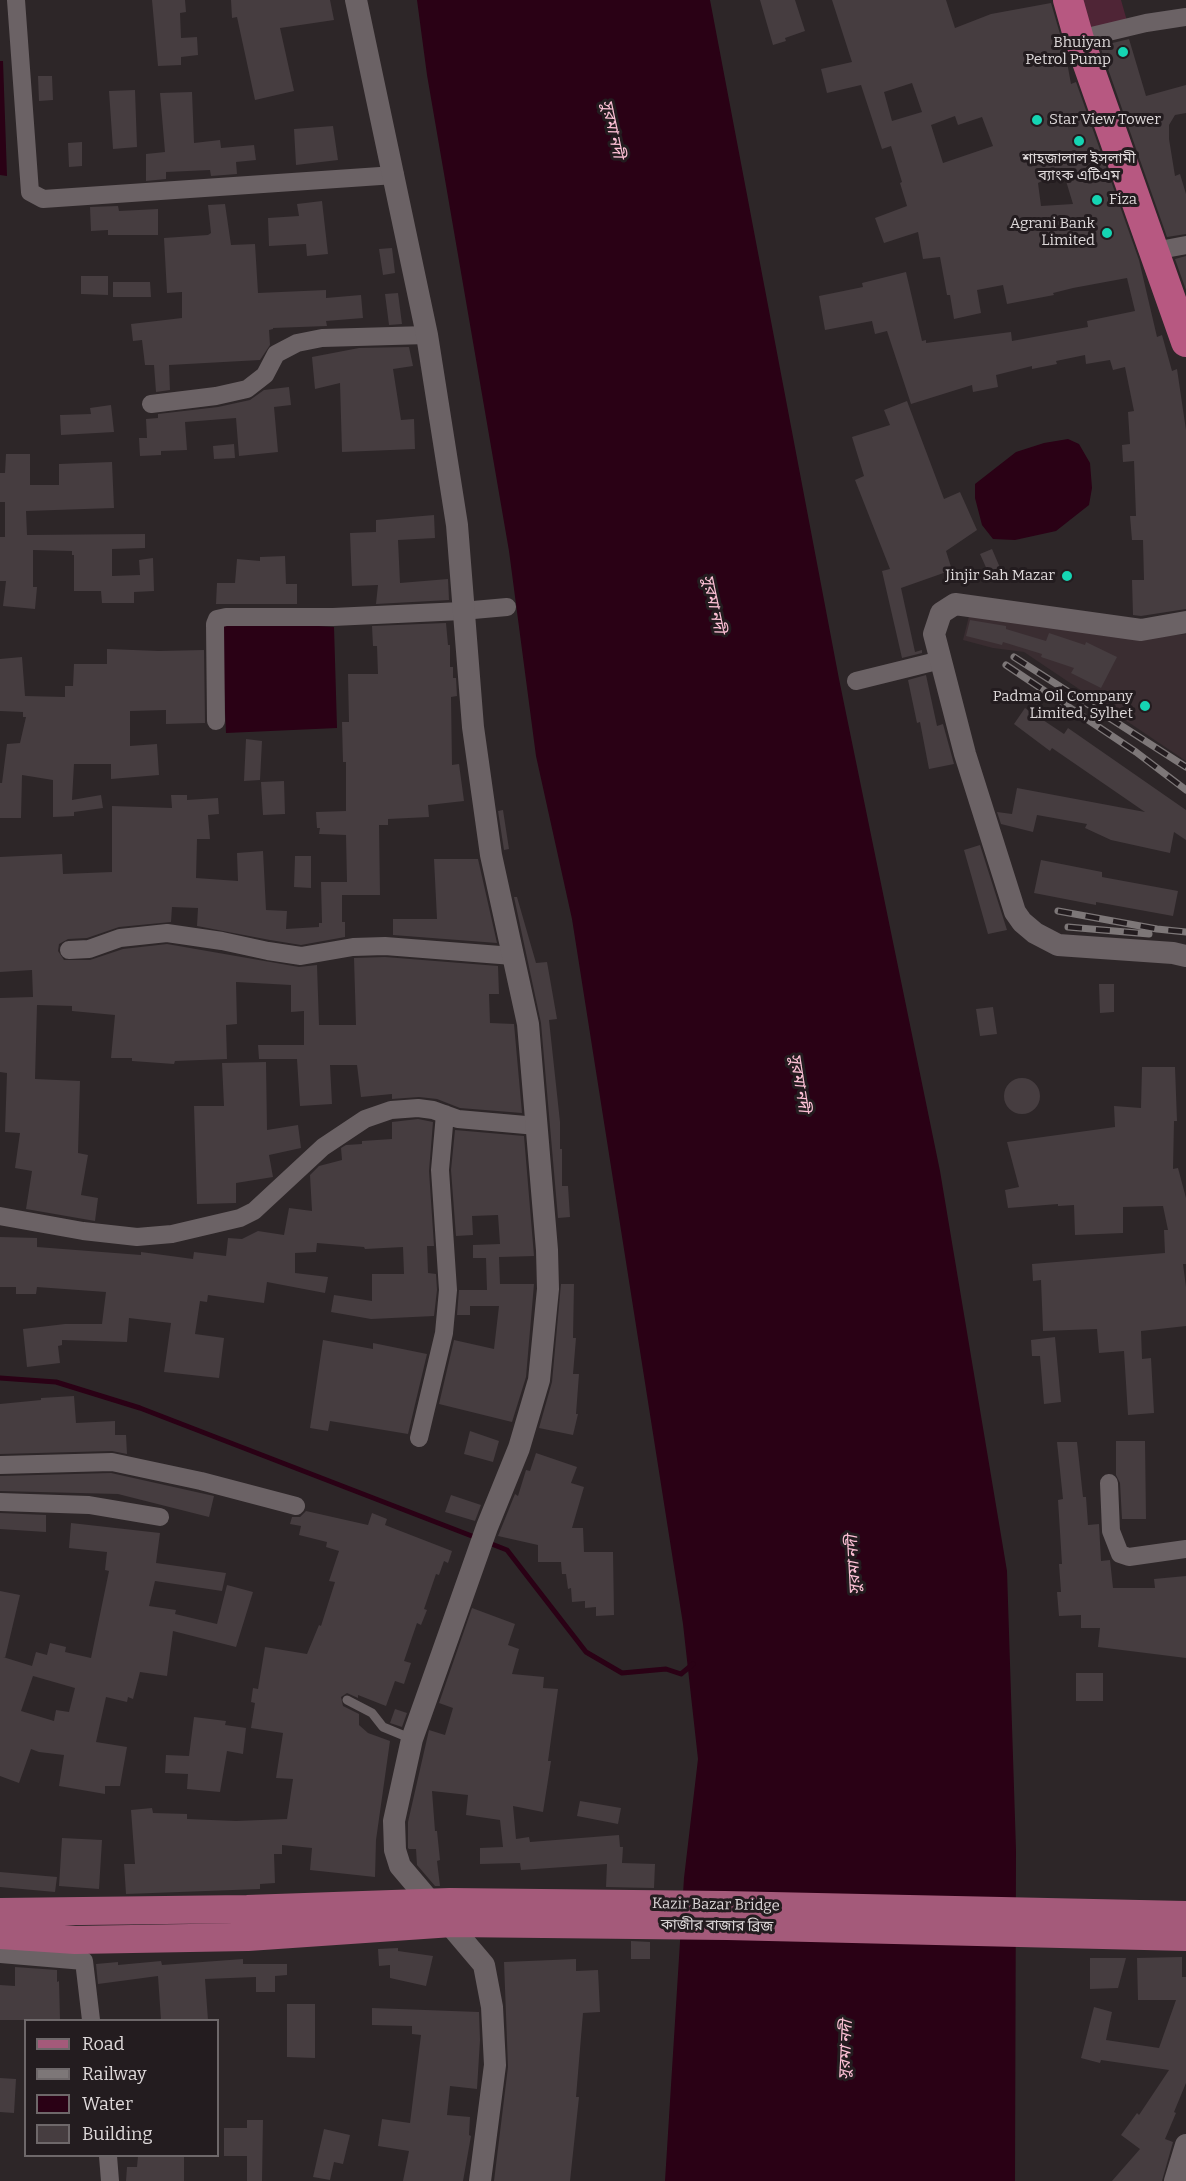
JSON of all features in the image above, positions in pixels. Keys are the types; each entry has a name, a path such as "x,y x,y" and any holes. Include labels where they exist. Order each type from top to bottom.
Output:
{"highway":[{"path":"1068,0 1079,39 1186,342"}],"main road":[{"name":"Kazir Bazar Bridge","path":"247,1923 450,1902 725,1905 1186,1915"},
{"path":"0,1912 247,1923"},
{"path":"0,1935 75,1940 247,1923"},
{"name":"কাজীর বাজার ব্রিজ","path":"247,1923 727,1926 1186,1937"}],"street":[{"path":"16,0 30,192 43,199 395,175"},
{"path":"356,0 395,175 427,335 457,525 462,611 473,727 491,855 528,1024 546,1231 548,1289 539,1380 519,1448 487,1527 412,1739 394,1821 395,1850 400,1866 484,1965 492,2007 495,2065 480,2181"},
{"path":"1079,39 1146,23 1186,17"},
{"path":"1154,252 1186,245"},
{"path":"151,404 216,396 247,389 265,375 276,354 297,343 322,338 427,335"},
{"path":"1186,622 1142,630 955,604 941,613 934,634 969,765 1015,912 1022,922 1035,933 1058,945 1173,953 1186,956"},
{"path":"216,721 215,624 217,619 226,616 333,616 507,607"},
{"path":"856,681 941,660"},
{"path":"69,950 89,949 120,938 167,933 301,956 353,947 385,946 513,956"},
{"path":"0,1216 83,1231 137,1237 172,1234 240,1218 254,1211 322,1147 365,1119 392,1110 418,1108 433,1110 458,1119 537,1126"},
{"path":"419,1438 444,1333 448,1290 440,1170 445,1114"},
{"path":"0,1465 112,1462 201,1481 296,1506"},
{"path":"1109,1483 1112,1532 1120,1554 1130,1557 1186,1549"},
{"path":"0,1502 89,1505 160,1517"},
{"path":"0,1954 84,1961 91,2019"},
{"path":"1175,2181 1186,2145"},
{"path":"108,2157 110,2181"}],"lane":[{"path":"347,1700 372,1713 383,1727 412,1739"}],"shaded area":[{"path":"1077,0 1121,0 1127,21 1087,33"},
{"name":"Padma Oil Company Limited, Sylhet","path":"969,616 1133,639 1186,634 1186,761 1024,652 993,648 963,640"}],"water":[{"name":"সুরমা নদী","path":"417,0 710,0 839,679 940,1171 1007,1571 1016,1850 1015,2181 665,2181 684,1878 698,1759 683,1624 572,919 536,756 509,551 427,75"},
{"path":"0,61 3,61 7,176 0,175"},
{"path":"1068,439 1079,444 1090,463 1092,488 1089,505 1056,531 1015,540 993,539 982,525 975,498 975,484 1016,452 1044,443"},
{"path":"221,620 334,627 337,728 226,733"}],"building":[{"path":"152,0 185,0 186,12 180,13 181,38 197,37 198,55 181,57 181,65 158,66"},
{"path":"231,0 330,0 334,20 280,28 294,91 255,100 237,17 232,18"},
{"path":"760,0 795,0 805,31 773,45"},
{"path":"832,0 946,0 955,28 991,14 1051,3 1065,51 1071,84 1076,82 1139,260 1157,337 1162,335 1172,371 1177,369 1186,430 1186,609 1141,616 1133,615 1132,580 1144,580 1143,540 1132,540 1130,516 1136,516 1134,461 1123,462 1122,445 1130,444 1128,412 1134,411 1125,367 1113,370 1110,360 1086,364 1085,355 1056,361 1057,364 1032,369 1032,366 996,375 998,387 973,392 972,385 911,404 887,331 875,334 872,321 825,330 819,296 863,287 862,283 906,272 922,341 926,340 926,343 1011,332 1012,341 1088,327 1087,321 1135,311 1127,278 1007,304 1003,285 977,290 981,313 954,319 940,257 923,259 918,232 884,243 875,218 907,206 891,146 882,149 861,85 827,93 821,69 852,62","holes":["912,83 922,112 892,121 884,92","955,116 958,125 982,117 993,146 943,163 931,125","1063,171 1073,204 1041,206 1038,183"]},
{"path":"1129,39 1146,96 1186,85 1186,113 1175,115 1169,125 1169,139 1175,176 1180,174 1186,194 1186,234 1167,237 1100,46"},
{"path":"38,76 52,76 53,100 39,101"},
{"path":"135,90 137,147 113,149 109,91"},
{"path":"192,92 194,143 220,140 221,148 254,145 256,160 236,162 237,174 211,176 210,170 166,172 166,179 146,181 146,154 165,152 160,93"},
{"path":"333,126 338,160 296,165 294,129"},
{"path":"82,142 82,166 69,167 68,143"},
{"path":"322,201 328,254 307,256 306,244 269,246 268,218 299,216 297,204"},
{"path":"225,204 231,245 255,244 258,293 326,290 326,298 361,295 363,318 326,321 327,326 273,328 269,330 270,345 260,360 169,365 170,390 156,392 154,365 145,365 142,340 133,341 131,324 182,318 182,292 167,293 164,238 208,235 211,233 208,205"},
{"path":"118,206 119,211 158,209 158,235 108,235 108,230 91,231 90,207"},
{"path":"392,248 395,273 383,275 379,249"},
{"path":"1186,256 1186,290 1175,259"},
{"path":"81,276 108,276 108,295 81,294"},
{"path":"113,282 150,282 151,297 113,297"},
{"path":"398,293 402,324 389,325 385,294"},
{"path":"409,347 413,366 393,369 401,420 414,419 415,449 342,452 340,383 315,389 312,357 359,348"},
{"path":"289,387 291,405 274,407 278,452 239,456 236,418 185,422 187,450 161,451 161,455 140,456 139,438 147,438 146,419 158,418 158,414 218,407 250,400 264,390"},
{"path":"907,401 944,499 960,492 977,530 946,551 952,570 901,588 915,652 922,650 922,653 902,658 882,571 890,569 855,480 864,476 852,437 890,425 884,410"},
{"path":"111,405 114,432 61,435 60,415 91,414 90,408"},
{"path":"234,444 235,458 214,459 213,446"},
{"path":"6,454 30,454 30,485 59,485 59,464 112,462 114,508 26,511 27,535 145,534 145,548 112,549 112,576 140,575 139,560 153,558 154,591 134,592 134,603 102,603 101,591 74,591 72,551 33,550 33,587 37,587 35,609 3,606 6,581 0,581 0,537 5,537 5,502 0,502 0,473 5,473"},
{"path":"434,515 435,538 398,540 400,583 448,579 449,600 376,604 378,585 352,586 350,533 376,532 376,520"},
{"path":"992,549 1004,577 993,583 980,554"},
{"path":"285,556 286,584 297,584 297,604 216,604 217,583 235,583 237,559 260,561 260,557"},
{"path":"970,620 1006,626 1006,629 1046,641 1049,633 1085,645 1086,642 1117,657 1101,688 1071,673 1074,668 1041,657 1042,654 1003,642 1002,645 966,636"},
{"path":"446,623 448,645 450,645 450,667 453,667 453,678 456,678 457,696 451,697 452,765 459,764 464,801 428,805 429,817 388,819 388,825 379,825 380,895 342,895 342,922 345,922 345,937 301,945 270,940 197,926 198,908 172,907 171,922 119,927 87,938 68,939 59,944 58,951 64,960 90,960 123,949 167,944 299,967 317,965 319,1025 356,1025 354,958 385,957 498,966 499,994 489,994 490,1023 514,1024 522,1113 460,1108 437,1099 419,1097 392,1099 392,1094 361,1097 357,1065 330,1065 332,1104 300,1106 297,1059 259,1059 258,1045 304,1045 304,1011 291,1012 291,985 236,982 237,1024 226,1025 227,1059 175,1061 174,1064 132,1061 132,1058 111,1058 115,1015 72,1011 72,1006 37,1005 35,1079 80,1081 78,1153 88,1155 81,1195 98,1198 95,1221 26,1209 32,1171 15,1168 20,1133 5,1132 7,1073 0,1072 0,998 33,997 32,970 0,972 0,857 62,854 63,874 112,872 112,806 172,808 171,795 187,795 187,800 218,798 219,814 208,815 210,839 197,839 196,878 238,881 237,853 263,851 266,910 287,911 286,929 319,927 319,923 322,923 321,882 347,882 346,835 319,834 320,828 317,828 316,812 346,811 346,762 343,762 342,722 349,722 348,674 378,674 377,646 373,646 372,626"},
{"path":"107,649 204,650 205,723 166,724 166,710 130,711 130,746 157,744 159,775 111,779 111,764 74,764 72,800 101,795 103,808 74,812 74,816 53,817 53,780 22,775 21,818 0,818 0,783 2,783 7,744 20,743 26,717 23,717 23,712 0,711 0,659 22,657 25,696 65,697 65,686 73,686 74,664 107,664"},
{"path":"926,675 937,726 943,724 954,764 929,769 920,722 917,723 908,680"},
{"path":"1025,708 1064,734 1068,728 1186,810 1186,840 1174,832 1170,853 1111,840 1085,828 1087,824 1037,815 1033,832 1001,824 997,812 1012,814 1017,788 1145,812 1052,748 1050,751 1014,724"},
{"path":"246,739 262,741 260,780 244,781"},
{"path":"284,781 285,814 263,815 261,782"},
{"path":"503,810 509,849 504,850 498,811"},
{"path":"980,845 1007,930 988,934 964,850"},
{"path":"295,856 311,856 311,888 294,887"},
{"path":"434,859 478,859 497,943 393,935 393,919 437,919"},
{"path":"1041,860 1102,872 1102,877 1178,891 1173,916 1034,893"},
{"path":"514,897 517,897 536,963 547,962 557,1019 549,1020 560,1122 562,1186 568,1186 570,1217 558,1218 541,1023"},
{"path":"1099,984 1114,984 1114,1012 1100,1013"},
{"path":"993,1007 997,1034 980,1036 976,1009"},
{"path":"266,1062 267,1130 298,1125 301,1148 269,1155 273,1177 236,1183 236,1203 197,1204 194,1106 224,1106 222,1063"},
{"path":"1142,1067 1175,1067 1177,1121 1174,1121 1173,1169 1178,1168 1186,1198 1186,1264 1183,1264 1186,1287 1186,1326 1141,1331 1142,1359 1151,1358 1154,1413 1128,1415 1124,1351 1099,1353 1097,1329 1043,1331 1041,1280 1033,1281 1032,1264 1165,1253 1164,1230 1168,1230 1163,1206 1123,1207 1123,1233 1075,1235 1074,1205 1008,1208 1005,1190 1019,1187 1007,1142 1115,1127 1114,1106 1141,1108"},
{"path":"1022,1078 1035,1083 1040,1096 1035,1109 1022,1114 1009,1109 1004,1096 1009,1083"},
{"path":"418,1119 433,1122 429,1171 434,1246 427,1246 428,1273 436,1274 434,1316 371,1319 331,1312 334,1295 372,1301 372,1274 404,1274 403,1247 365,1249 364,1247 317,1243 316,1252 295,1253 295,1273 328,1277 325,1293 267,1282 264,1303 208,1295 207,1302 200,1301 195,1334 224,1338 219,1378 164,1372 171,1323 129,1318 127,1342 62,1340 62,1345 58,1346 60,1363 27,1367 23,1329 65,1324 102,1324 106,1292 37,1287 36,1294 16,1294 16,1287 0,1287 0,1237 37,1238 37,1247 141,1255 141,1252 193,1259 194,1252 226,1256 228,1238 242,1239 258,1231 284,1235 289,1208 312,1211 310,1175 319,1166 342,1160 341,1148 346,1145 362,1144 362,1141 392,1139 392,1122"},
{"path":"455,1130 524,1136 534,1256 499,1257 500,1284 534,1284 526,1377 512,1422 439,1404 454,1340 494,1349 499,1306 470,1306 470,1315 457,1315 459,1290 487,1290 486,1258 473,1258 473,1245 500,1244 498,1215 472,1216 473,1235 456,1236 451,1170"},
{"path":"561,1284 574,1284 573,1338 576,1338 573,1374 579,1374 576,1414 578,1414 573,1435 539,1428 552,1382"},
{"path":"1055,1337 1061,1402 1044,1404 1040,1356 1032,1356 1031,1340"},
{"path":"323,1340 373,1349 373,1343 427,1354 408,1434 330,1421 328,1431 310,1428"},
{"path":"74,1396 76,1423 115,1421 115,1435 126,1435 127,1454 112,1451 0,1454 0,1404"},
{"path":"470,1431 499,1441 493,1462 464,1454"},
{"path":"1116,1441 1145,1441 1146,1519 1122,1519 1120,1483 1116,1475"},
{"path":"1057,1442 1077,1442 1088,1525 1099,1524 1101,1561 1110,1560 1113,1588 1155,1588 1154,1579 1186,1576 1186,1658 1098,1647 1100,1628 1081,1628 1081,1615 1059,1616 1057,1592 1061,1592 1059,1564 1062,1564 1058,1500 1063,1499"},
{"path":"536,1453 577,1467 571,1483 584,1487 572,1528 583,1528 584,1552 613,1552 614,1615 596,1616 596,1607 585,1608 585,1601 572,1602 571,1588 568,1589 566,1574 562,1574 561,1562 538,1562 538,1545 498,1536 515,1494 518,1496 526,1470 530,1471"},
{"path":"111,1473 214,1496 209,1517 118,1494 0,1491 0,1476"},
{"path":"451,1495 481,1505 475,1521 445,1512"},
{"path":"306,1511 368,1525 372,1513 387,1519 385,1525 452,1551 448,1563 444,1561 439,1575 436,1574 421,1625 417,1623 404,1661 411,1663 404,1684 395,1681 386,1706 358,1695 358,1698 347,1693 341,1697 343,1706 359,1714 359,1725 368,1733 390,1741 376,1840 375,1877 310,1870 312,1848 282,1845 282,1854 274,1854 275,1883 260,1884 260,1889 126,1894 124,1864 135,1864 131,1810 152,1808 153,1813 187,1814 187,1819 236,1821 287,1819 293,1779 276,1778 283,1733 251,1728 255,1703 251,1702 253,1688 258,1689 265,1647 307,1654 319,1625 321,1626 335,1582 329,1581 339,1551 326,1547 327,1542 299,1535 301,1526 290,1524 292,1517 300,1517"},
{"path":"0,1513 46,1515 46,1532 0,1529"},
{"path":"71,1523 160,1533 156,1563 226,1573 222,1591 155,1581 149,1606 176,1610 175,1614 217,1624 227,1585 253,1592 236,1647 173,1631 167,1676 140,1672 133,1699 128,1697 127,1702 106,1697 96,1742 127,1747 120,1786 105,1786 105,1794 59,1786 64,1755 31,1749 19,1783 0,1776 0,1591 20,1595 5,1658 32,1666 36,1652 47,1655 50,1643 66,1647 65,1652 91,1658 109,1571 105,1570 107,1552 69,1548","holes":["33,1676 75,1688 69,1712 56,1710 54,1721 21,1711"]},
{"path":"472,1608 515,1624 508,1645 519,1649 512,1674 544,1677 543,1688 558,1689 543,1812 513,1806 516,1839 529,1837 530,1842 619,1835 620,1847 623,1847 622,1863 655,1864 654,1888 606,1887 607,1864 521,1870 520,1863 480,1864 480,1848 503,1847 500,1820 466,1815 468,1795 432,1791 440,1860 437,1861 440,1886 435,1886 417,1865 416,1849 408,1848 408,1822 429,1730 445,1735 453,1708 439,1703"},
{"path":"1076,1673 1103,1673 1103,1701 1076,1701"},
{"path":"395,1709 407,1713 402,1727 390,1723"},
{"path":"194,1717 226,1721 225,1725 246,1728 243,1754 227,1751 220,1792 187,1789 188,1774 165,1773 166,1755 189,1756"},
{"path":"580,1801 621,1808 618,1824 577,1816"},
{"path":"62,1838 102,1840 99,1889 59,1886"},
{"path":"0,1872 57,1877 55,1892 0,1887"},
{"path":"631,1941 650,1942 650,1959 631,1959"},
{"path":"398,1948 398,1951 433,1956 426,1986 390,1978 390,1965 379,1966 378,1949"},
{"path":"1182,1957 1182,1977 1186,1977 1186,2083 1165,2139 1173,2142 1162,2181 1112,2181 1140,2149 1121,2135 1137,2113 1139,2115 1169,2070 1101,2060 1100,2063 1081,2058 1094,2007 1112,2012 1106,2040 1159,2048 1176,2000 1138,2000 1137,1958"},
{"path":"1090,1958 1126,1958 1118,1988 1090,1989"},
{"path":"243,1959 243,1964 287,1964 287,1975 275,1976 275,1992 256,1992 256,1977 205,1979 208,2019 161,2019 158,1976 98,1984 96,1964 118,1962 118,1965 161,1961 162,1965"},
{"path":"576,1959 576,1971 598,1970 600,2012 583,2013 576,2097 579,2097 570,2181 494,2181 508,2067 504,1962"},
{"path":"15,1967 57,1970 60,2019 0,2020 0,1985 15,1986"},
{"path":"287,2004 315,2004 315,2058 287,2057"},
{"path":"372,2008 479,2012 477,2089 450,2086 447,2115 470,2117 469,2135 471,2136 463,2181 403,2181 409,2151 378,2146 382,2119 410,2123 421,2035 412,2034 412,2026 372,2025"},
{"path":"0,2078 16,2079 14,2113 0,2112"},
{"path":"247,2120 263,2120 262,2181 247,2181 247,2156 224,2156 224,2128 247,2128"},
{"path":"324,2129 350,2135 343,2164 334,2162 330,2180 313,2177"},
{"path":"138,2157 184,2157 184,2181 126,2181 127,2167 137,2167"}],"waterway":[{"path":"0,1378 56,1382 140,1408 477,1538"},
{"path":"489,1543 507,1550 586,1652 622,1673 666,1669 681,1674 693,1664"}],"railway":[{"path":"1014,657 1186,767"},
{"path":"1006,665 1136,752 1186,790"},
{"path":"1058,911 1186,932"},
{"path":"1068,927 1149,934"}],"place":[{"name":"Bhuiyan Petrol Pump","path":"1123,52"},
{"name":"Star View Tower","path":"1037,120"},
{"name":"শাহজালাল ইসলামী ব্যাংক এটিএম","path":"1079,141"},
{"name":"Fiza","path":"1097,200"},
{"name":"Agrani Bank Limited","path":"1107,233"},
{"name":"Jinjir Sah Mazar","path":"1067,576"},
{"name":"Padma Oil Company Limited, Sylhet","path":"1145,706"}]}
